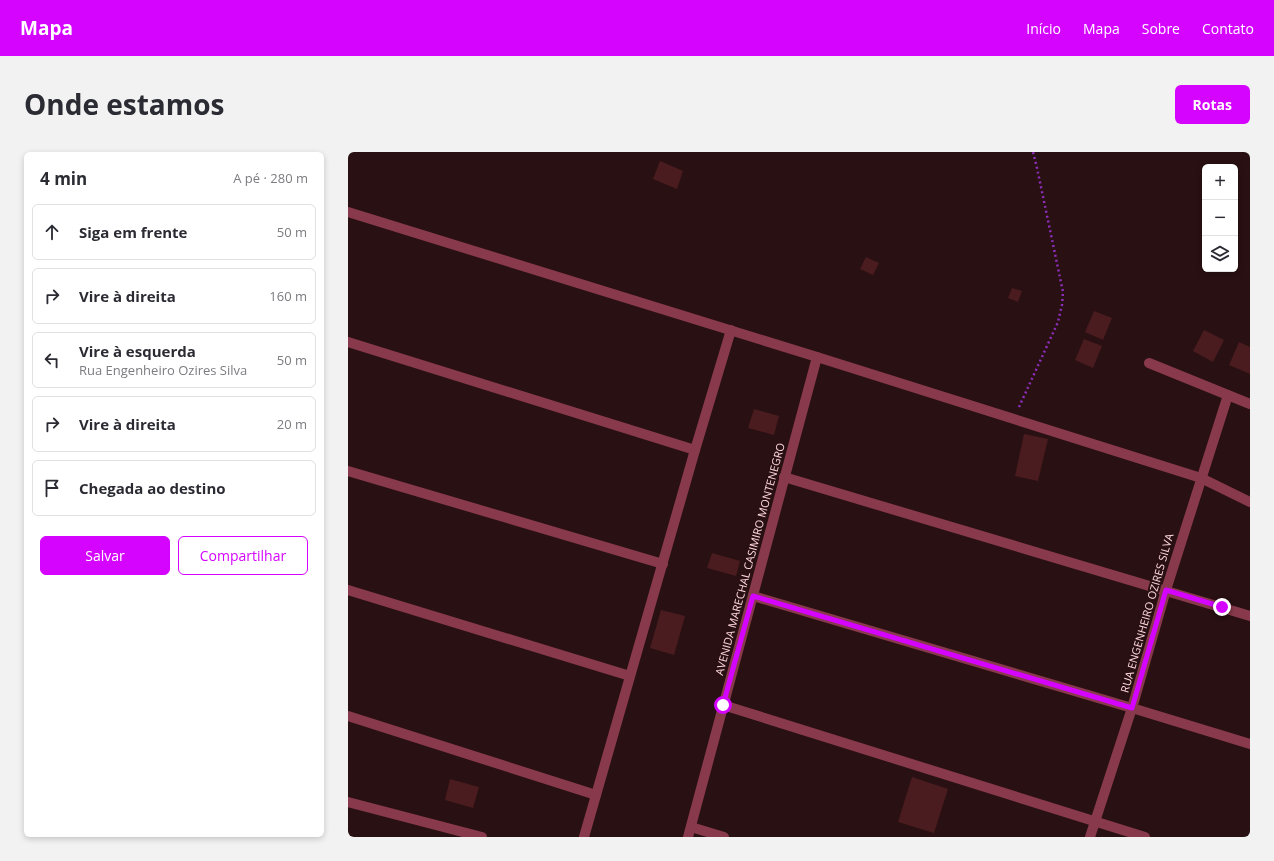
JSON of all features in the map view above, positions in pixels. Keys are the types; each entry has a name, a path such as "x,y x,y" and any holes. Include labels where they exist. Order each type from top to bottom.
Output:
{"street":[{"path":"348,212 1014,418 1200,478 1250,502"},
{"path":"584,837 731,330"},
{"path":"348,342 695,450"},
{"name":"AVENIDA MARECHAL CASIMIRO MONTENEGRO","path":"689,832 817,356"},
{"path":"1149,363 1250,404"},
{"name":"RUA ENGENHEIRO OZIRES SILVA","path":"1090,837 1132,708 1200,478 1228,395"},
{"path":"348,472 663,564"},
{"path":"784,477 1250,616"},
{"path":"348,590 630,676"},
{"path":"753,596 1250,744"},
{"path":"723,705 1144,837"},
{"path":"348,716 596,795"},
{"path":"348,802 482,837"},
{"path":"689,832 724,837"}],"path":[{"path":"1014,418 1058,322 1063,292 1033,152"}],"building":[{"path":"660,161 683,171 677,189 653,179"},
{"path":"866,257 879,263 873,275 860,269"},
{"path":"1012,288 1022,291 1018,302 1008,298"},
{"path":"1094,311 1112,318 1103,340 1085,332"},
{"path":"1204,330 1224,340 1213,362 1193,351"},
{"path":"1084,339 1102,346 1093,368 1075,360"},
{"path":"1239,342 1250,347 1250,374 1229,365"},
{"path":"754,409 779,416 774,435 748,428"},
{"path":"1024,434 1048,439 1038,481 1015,476"},
{"path":"712,553 740,561 736,576 707,568"},
{"path":"661,610 685,616 674,655 650,648"},
{"path":"912,777 948,789 934,833 898,822"},
{"path":"450,779 479,787 473,808 445,800"}],"route":[{"path":"723,705 753,596 1132,708 1166,590 1222,607"}]}
